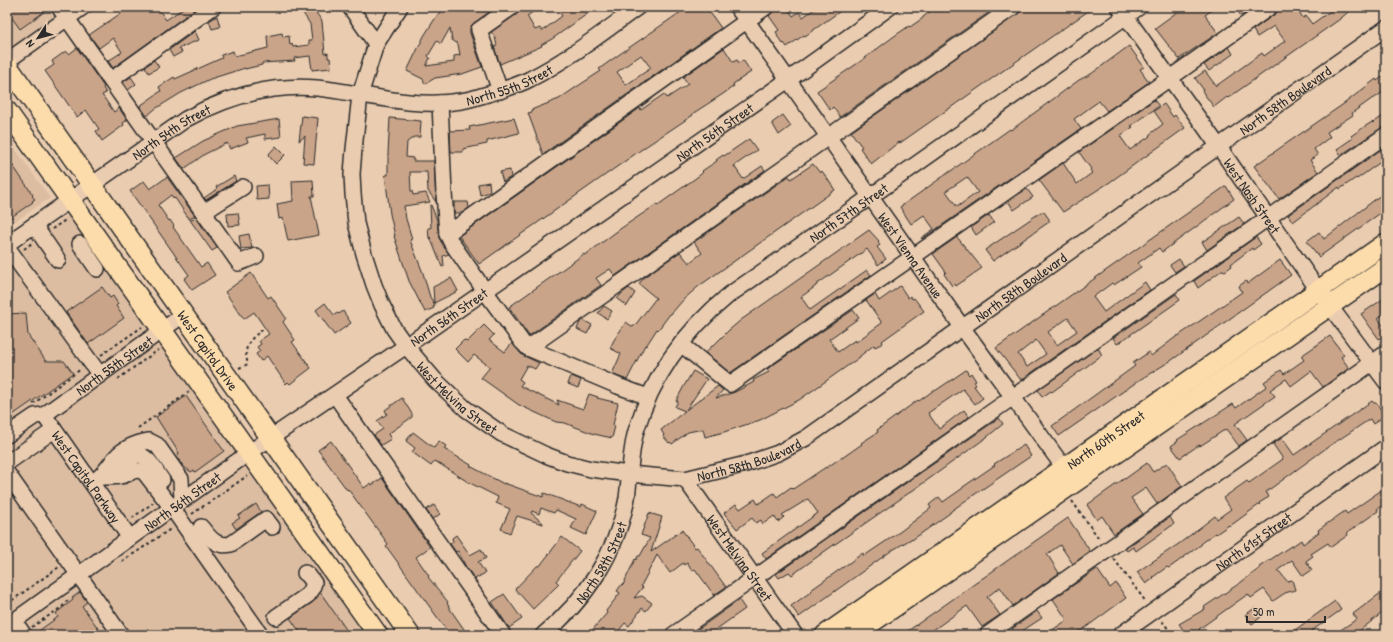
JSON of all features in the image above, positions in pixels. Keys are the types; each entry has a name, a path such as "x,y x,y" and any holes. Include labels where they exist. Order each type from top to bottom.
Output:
{"main road":[{"name":"West Capitol Drive","path":"7,65 410,635"},
{"name":"West Capitol Drive","path":"7,111 250,452 378,635"},
{"name":"North 60th Street","path":"825,635 1070,483 1318,290 1386,243"},
{"name":"North 60th Street","path":"854,635 1070,483 1330,307 1386,267"},
{"path":"343,584 364,569"}],"street":[{"path":"7,61 63,13 82,7"},
{"path":"110,80 214,7"},
{"path":"350,7 376,44"},
{"name":"West Melvina Street","path":"400,7 376,44 360,95 352,174 356,223 364,254 374,285 394,329 406,346 450,395 472,413 502,434 546,455 567,463 591,469 629,474"},
{"path":"500,91 479,30 512,7"},
{"name":"North 55th Street","path":"360,95 413,102 440,103 461,101 500,91 529,80 546,71 638,7"},
{"name":"West Vienna Avenue","path":"737,7 1013,397 1070,483"},
{"path":"448,234 766,7"},
{"name":"North 56th Street","path":"9,623 79,575 250,452 406,346 788,80 890,7"},
{"path":"528,348 1013,7"},
{"name":"North 57th Street","path":"629,474 636,433 648,397 660,375 681,344 696,325 712,309 729,295 870,197 1123,12 1139,7"},
{"path":"681,344 730,384 1270,7"},
{"name":"West Nash Street","path":"1123,12 1330,307 1386,382"},
{"path":"63,13 239,262 256,256"},
{"name":"North 58th Boulevard","path":"629,474 685,479 746,464 778,453 806,438 1386,28"},
{"name":"North 54th Street","path":"7,245 154,141 205,108 246,94 293,87 316,88 360,95"},
{"path":"440,103 444,193 448,234 451,242 485,291 528,348 648,397"},
{"path":"673,635 1386,134"},
{"path":"204,212 243,187"},
{"path":"34,225 58,260"},
{"path":"80,244 98,269"},
{"path":"7,245 53,303 100,375"},
{"name":"North 55th Street","path":"7,435 35,416 44,415 183,314"},
{"path":"987,635 1386,353"},
{"path":"335,395 503,635"},
{"name":"West Capitol Parkway","path":"44,415 54,430 96,480 130,538"},
{"path":"7,463 54,430"},
{"path":"96,480 116,456 137,443 149,441 157,446 181,479 177,505"},
{"name":"North 61st Street","path":"1120,635 1386,447"},
{"path":"96,480 122,476 132,470 144,472 177,505 261,635"},
{"path":"7,473 121,635"},
{"name":"North 58th Street","path":"543,635 575,606 587,591 608,556 627,497 629,474"},
{"name":"West Melvina Street","path":"685,479 795,635"},
{"path":"201,527 214,542 225,546 231,544 266,519 272,527"},
{"path":"276,617 311,591 314,583 305,573"},
{"path":"9,623 24,634"}],"path":[{"path":"238,369 248,364 246,349 249,342 255,335 265,328"},
{"path":"116,380 159,350"},
{"path":"138,428 190,392"},
{"path":"1070,483 1073,502 1148,605 1173,635"},
{"path":"130,519 153,502 156,504"},
{"path":"7,604 61,566"},
{"path":"24,634 62,606 72,595"}],"shaded area":[{"path":"7,7 59,7 62,12 9,49 7,46"},
{"path":"7,137 50,198 7,227"},
{"path":"68,215 367,635 7,635 7,257"}],"building":[{"path":"7,7 40,7 44,12 20,29 12,18 7,22"},
{"path":"130,7 157,7 166,20 185,7 198,7 113,68 108,61 122,52 113,38 99,48 89,35"},
{"path":"306,7 312,7 322,21 325,54 328,53 331,68 312,70 310,56 294,58 295,61 262,63 262,65 245,68 210,79 181,93 155,109 147,116 140,106 161,91 159,87 174,77 175,79 222,58 221,55 233,51 235,56 268,48 267,36 282,33 283,37 289,36 290,45 292,44 293,47 309,45 309,40 312,40 310,24 301,10"},
{"path":"444,7 496,7 474,23 470,28 470,33 482,67 462,74 435,78 425,84 423,79 407,71 424,36 438,14 439,15","holes":["450,28 452,40 458,44 460,55 454,56 454,62 426,66 430,58 428,56 437,41 441,44"]},
{"path":"522,7 540,7 527,16 535,30 540,28 542,31 562,16 560,13 569,7 597,7 552,39 541,45 542,46 500,64 494,47 497,46 495,37 491,32 517,14"},
{"path":"688,7 706,7 721,28 543,154 528,113 532,112 531,110 559,99 601,71 599,69","holes":["641,55 651,68 626,85 617,72"]},
{"path":"777,7 787,7 793,16 799,12 803,17 817,7 846,7 787,47 777,36 778,35 776,32 779,30 769,16"},
{"path":"936,7 988,7 991,11 840,117 833,107 830,110 817,91 893,37 923,18"},
{"path":"1025,7 1094,7 900,143 899,142 871,164 860,148 862,147 851,132 1018,14"},
{"path":"1184,7 1216,7 1205,15 1218,33 1179,59 1155,28"},
{"path":"1241,7 1254,7 1241,16 1237,10"},
{"path":"1279,7 1296,7 1303,18 1306,16 1312,24 1336,7 1354,7 1340,19 1214,107 1204,94 1203,89 1195,78 1205,71 1216,86 1262,53 1264,56 1285,41 1274,26 1257,37 1253,30 1275,14"},
{"path":"217,16 220,27 212,29 209,21"},
{"path":"195,31 199,40 179,48 182,52 173,57 169,50"},
{"path":"1129,46 1144,67 1140,69 1149,82 1107,111 1099,101 1074,119 1081,129 922,239 921,238 934,229 924,215 911,224 900,207 1010,129 1011,130 1079,80 1091,74","holes":["967,177 978,192 957,207 946,191"]},
{"path":"1229,47 1233,54 1209,71 1204,65"},
{"path":"77,48 104,87 103,88 106,93 102,95 114,112 119,108 127,120 123,123 124,125 102,141 96,131 99,129 86,110 77,117 45,71 54,65 52,61 66,51 69,54"},
{"path":"724,48 733,62 737,60 739,63 743,60 751,72 733,84 734,86 723,94 692,114 693,115 479,264 459,236 640,108 641,110 664,94 667,98 688,84 683,77"},
{"path":"154,60 159,67 149,73 145,67"},
{"path":"1386,74 1386,90 1352,113 1353,115 1327,132 1330,137 1314,149 1318,155 1310,160 1318,172 1279,199 1254,166 1345,103 1376,79 1377,81"},
{"path":"131,77 136,84 128,90 123,82"},
{"path":"1154,100 1159,106 1131,126 1133,127 1120,136 1130,150 1150,136 1149,135 1163,124 1154,111 1164,104 1173,117 1175,115 1185,128 1110,182 1063,212 1039,180 1063,163 1077,184 1092,173 1090,170 1091,169 1079,152"},
{"path":"1386,114 1386,126 1341,155 1337,149 1353,138 1351,136"},
{"path":"783,115 791,126 779,135 772,123"},
{"path":"302,116 318,118 314,164 303,163 305,136 299,141"},
{"path":"390,118 421,121 420,137 414,137 407,142 406,157 413,158 413,161 434,161 436,202 428,191 427,172 410,172 411,191 413,195 426,193 430,202 404,206 412,239 410,240 423,273 430,297 435,305 433,306 434,308 425,312 409,281 394,236 390,214 385,175 388,175"},
{"path":"514,118 519,133 487,141 487,144 463,149 463,152 451,152 450,131 470,130 469,127"},
{"path":"279,119 281,137 265,139 265,134 246,138 248,142 230,149 227,143 205,154 184,169 176,158 203,141 237,126"},
{"path":"749,139 757,150 734,166 743,179 762,166 765,170 615,276 610,269 596,278 601,285 529,336 509,307 584,254 588,253 620,229 657,204 658,205 700,175 703,172 702,171 717,161 716,160"},
{"path":"276,146 285,155 276,164 268,155"},
{"path":"1386,146 1386,158 1357,179 1356,178 1340,189 1339,187 1293,222 1288,215"},
{"path":"7,157 35,199 7,220"},
{"path":"813,164 820,173 822,171 835,190 699,286 684,299 658,330 657,329 646,346 645,345 627,380 612,374 621,354 610,348 614,340 626,322 633,327 636,324 656,298 639,284 644,277 680,252 689,263 702,253 694,242 789,176 791,179"},
{"path":"510,170 511,177 503,182 500,172"},
{"path":"234,176 236,181 206,200 204,198 217,189 216,187"},
{"path":"167,177 195,216 189,219 175,198 174,199 171,195 158,205 169,221 170,220 174,226 173,227 201,267 207,263 215,275 192,290 184,279 189,275 130,191 144,181 150,189"},
{"path":"313,180 314,196 311,196 319,235 288,241 283,218 279,219 277,204 293,201 292,181"},
{"path":"489,182 490,192 480,195 478,184"},
{"path":"268,185 269,199 257,200 256,186"},
{"path":"1226,186 1234,199 1162,252 1159,248 1138,263 1141,267 1114,285 1112,283 1093,297 1104,312 1145,282 1150,290 1021,380 996,348","holes":["1068,318 1077,331 1057,345 1048,332","1036,340 1046,354 1027,367 1018,354"]},
{"path":"1027,189 1033,197 1014,210 1008,201"},
{"path":"1386,191 1386,209 1319,257 1307,241 1319,232 1324,239"},
{"path":"454,202 468,202 469,208 462,213 454,213"},
{"path":"430,205 437,220 439,238 449,254 443,256 444,266 442,267 430,237 429,238 428,228 431,228"},
{"path":"1041,212 1044,212 1049,219 1049,222 993,261 985,250"},
{"path":"238,213 240,225 228,226 227,214"},
{"path":"989,215 994,222 976,235 971,227"},
{"path":"1239,217 1244,224 1207,250 1202,242"},
{"path":"197,219 217,248 212,251 190,220"},
{"path":"869,230 879,241 878,242 880,245 877,247 886,259 878,265 867,249 801,297 810,310 867,270 871,275 730,373 706,353 741,320"},
{"path":"249,234 252,248 241,249 239,236"},
{"path":"957,237 982,268 956,286 955,284 952,286 944,274 946,272 933,254"},
{"path":"1256,237 1261,244 1253,250 1252,248 1231,264 1232,266 1225,271 1222,270 1198,288 1194,281"},
{"path":"1179,259 1184,266 1175,272 1170,265"},
{"path":"1280,260 1291,275 1172,360 1141,379 1059,436 1052,426 1135,366 1133,363 1149,352 1151,356 1177,336 1242,292 1239,286 1246,281 1247,284"},
{"path":"251,273 268,298 271,296 286,318 283,322 295,340 292,342 311,368 290,384 288,382 286,384 267,356 261,361 256,354 260,351 257,347 261,344 259,341 269,334 254,312 244,319 225,292"},
{"path":"451,278 458,291 434,303 433,287"},
{"path":"900,286 908,298 910,296 912,299 914,298 924,311 882,341 883,343 875,347 874,345 860,357 799,400 760,420 724,432 705,437 703,429 688,432 672,444 670,442 669,443 663,436 664,435 661,430 685,411 675,407 678,401 676,401 693,371 707,379 686,410 718,386 723,390 716,398 735,392 754,382 753,380 769,372 767,369 853,310 859,318 829,339 838,352 855,340 856,342 882,323 866,300 875,294 879,301"},
{"path":"102,287 110,298 113,296 118,304 116,306 124,318 88,344 66,312"},
{"path":"629,288 635,293 627,306 617,299"},
{"path":"1176,294 1180,300 1117,344 1113,338"},
{"path":"1386,297 1386,312 1378,318 1386,330 1386,334 1379,339 1361,314"},
{"path":"325,303 334,315 343,311 351,323 334,335 316,310"},
{"path":"604,306 612,311 607,319 598,313"},
{"path":"26,313 28,335 46,361 64,361 73,373 7,419 7,314"},
{"path":"583,320 592,325 587,334 577,329 580,322"},
{"path":"484,325 494,335 489,340 505,352 512,343 522,355 539,363 535,369 527,365 519,379 523,382 520,386 559,405 557,400 583,409 589,394 598,397 597,398 618,403 613,425 615,426 612,438 594,434 565,423 556,422 519,405 481,378 490,367 474,355 468,362 455,349 464,340 467,342"},
{"path":"1330,336 1344,355 1341,357 1349,368 1323,387 1311,371 1291,386 1286,379 1270,390 1275,396 1235,424 1247,440 1239,446 1226,429 1180,458 1171,446 1178,441 1177,440 1233,404 1236,408 1267,386 1264,382 1281,370 1284,374 1304,360 1301,356"},
{"path":"1098,348 1102,355 1052,392 1051,391 1042,397 1038,390"},
{"path":"966,370 969,375 971,373 976,381 974,382 976,385 974,386 983,398 975,404 963,389 928,413 939,429 964,410 969,417 766,559 762,553 818,513 808,499 782,515 784,517 778,522 774,516 763,524 761,520 756,523 752,518 737,529 724,513 736,504 740,509 755,499 758,504 774,493 777,497 791,487 793,489 862,444 861,443 878,432 877,430 918,400 919,401 934,390 935,391"},
{"path":"571,376 581,380 578,388 568,384"},
{"path":"186,396 224,451 195,472 194,470 191,472 184,467 177,457 179,453 156,417"},
{"path":"402,398 412,414 412,417 388,434 391,439 381,445 374,435 383,429 377,421 387,414 385,410"},
{"path":"1372,401 1377,403 1384,416 1373,424 1370,419 1325,449 1266,492 1269,497 1259,503 1260,504 1230,526 1229,525 1216,534 1215,533 1169,568 1167,567 1153,577 1154,578 1146,584 1137,572 1180,543 1215,516 1217,519 1231,509 1223,498 1247,481 1249,483 1283,459 1273,444 1282,438 1294,455"},
{"path":"999,418 1003,424 987,437 792,575 789,572 779,578 776,574"},
{"path":"413,432 434,448 439,441 446,446 444,449 471,465 470,466 504,484 543,497 544,493 581,507 582,504 597,511 586,535 571,528 576,519 556,510 554,513 541,508 539,514 532,511 531,513 543,524 517,516 510,533 501,529 510,509 496,503 498,497 468,482 435,461 431,466 412,452 415,448 406,441"},
{"path":"331,441 364,488 371,483 372,485 382,478 430,547 416,557 429,576 428,577 448,602 447,603 450,609 466,632 462,635 450,635 386,546 388,544 318,450"},
{"path":"1024,445 1031,456 965,501 912,540 911,539 891,551 799,617 791,606 863,553 864,556 901,531 931,508 929,505 939,497 943,502 995,465 994,464"},
{"path":"1147,463 1153,472 1167,463 1182,486 1157,504 1146,488 1131,498 1143,514 1114,534 1102,516 1097,520 1087,505"},
{"path":"1386,487 1386,503 1377,509 1378,511 1347,533 1348,535 1331,547 1328,543 1311,554 1313,556 1306,561 1312,570 1303,576 1292,560 1278,570 1287,581 1292,580 1295,590 1285,593 1273,601 1264,589 1251,598 1248,594 1199,629 1201,632 1197,635 1187,635 1179,624 1205,609 1204,607 1240,583 1260,568 1259,567 1301,540 1303,544 1319,532 1318,530 1345,511 1347,514"},
{"path":"256,504 261,512 236,529 232,523 240,518 238,516"},
{"path":"434,505 440,514 433,519 426,510"},
{"path":"649,513 662,517 651,552 682,530 695,548 697,547 726,587 714,595 695,569 692,571 687,563 684,565 683,563 670,573 657,555 641,586 643,587 634,598 642,596 652,603 646,611 642,608 629,626 625,623 615,635 588,635 607,613 606,611 620,593 617,591 622,584 623,585 635,559 636,560 638,556 640,556 650,538 641,535"},
{"path":"1170,517 1174,524 1136,551 1133,547 1127,551 1125,549"},
{"path":"1068,518 1090,551 1073,564 1060,545 1047,554 1059,573 1013,606 1000,587 987,597 1000,615 982,627 967,606 926,635 902,635"},
{"path":"456,535 470,555 481,549 486,558 478,562 485,573 475,579 466,567 458,551 456,552 450,544 453,542 452,538"},
{"path":"562,537 580,551 556,581 559,584 533,609 515,589 538,565 539,567"},
{"path":"1097,569 1110,588 1116,583 1126,598 1081,631 1080,630 1072,635 1045,635 1067,620 1053,599"},
{"path":"1386,589 1386,610 1354,635 1333,635 1357,619 1353,614"},
{"path":"80,592 87,602 82,606 103,635 33,635 58,617 56,613 73,600 72,598"},
{"path":"320,592 350,635 302,635 290,618 313,602"},
{"path":"504,594 522,619 509,628 492,602"},
{"path":"739,600 745,609 708,635 690,635"},
{"path":"1335,601 1341,610 1306,635 1288,635"},
{"path":"1255,608 1261,617 1252,624 1245,615"},
{"path":"1037,611 1042,618 1016,635 1012,629"}]}
